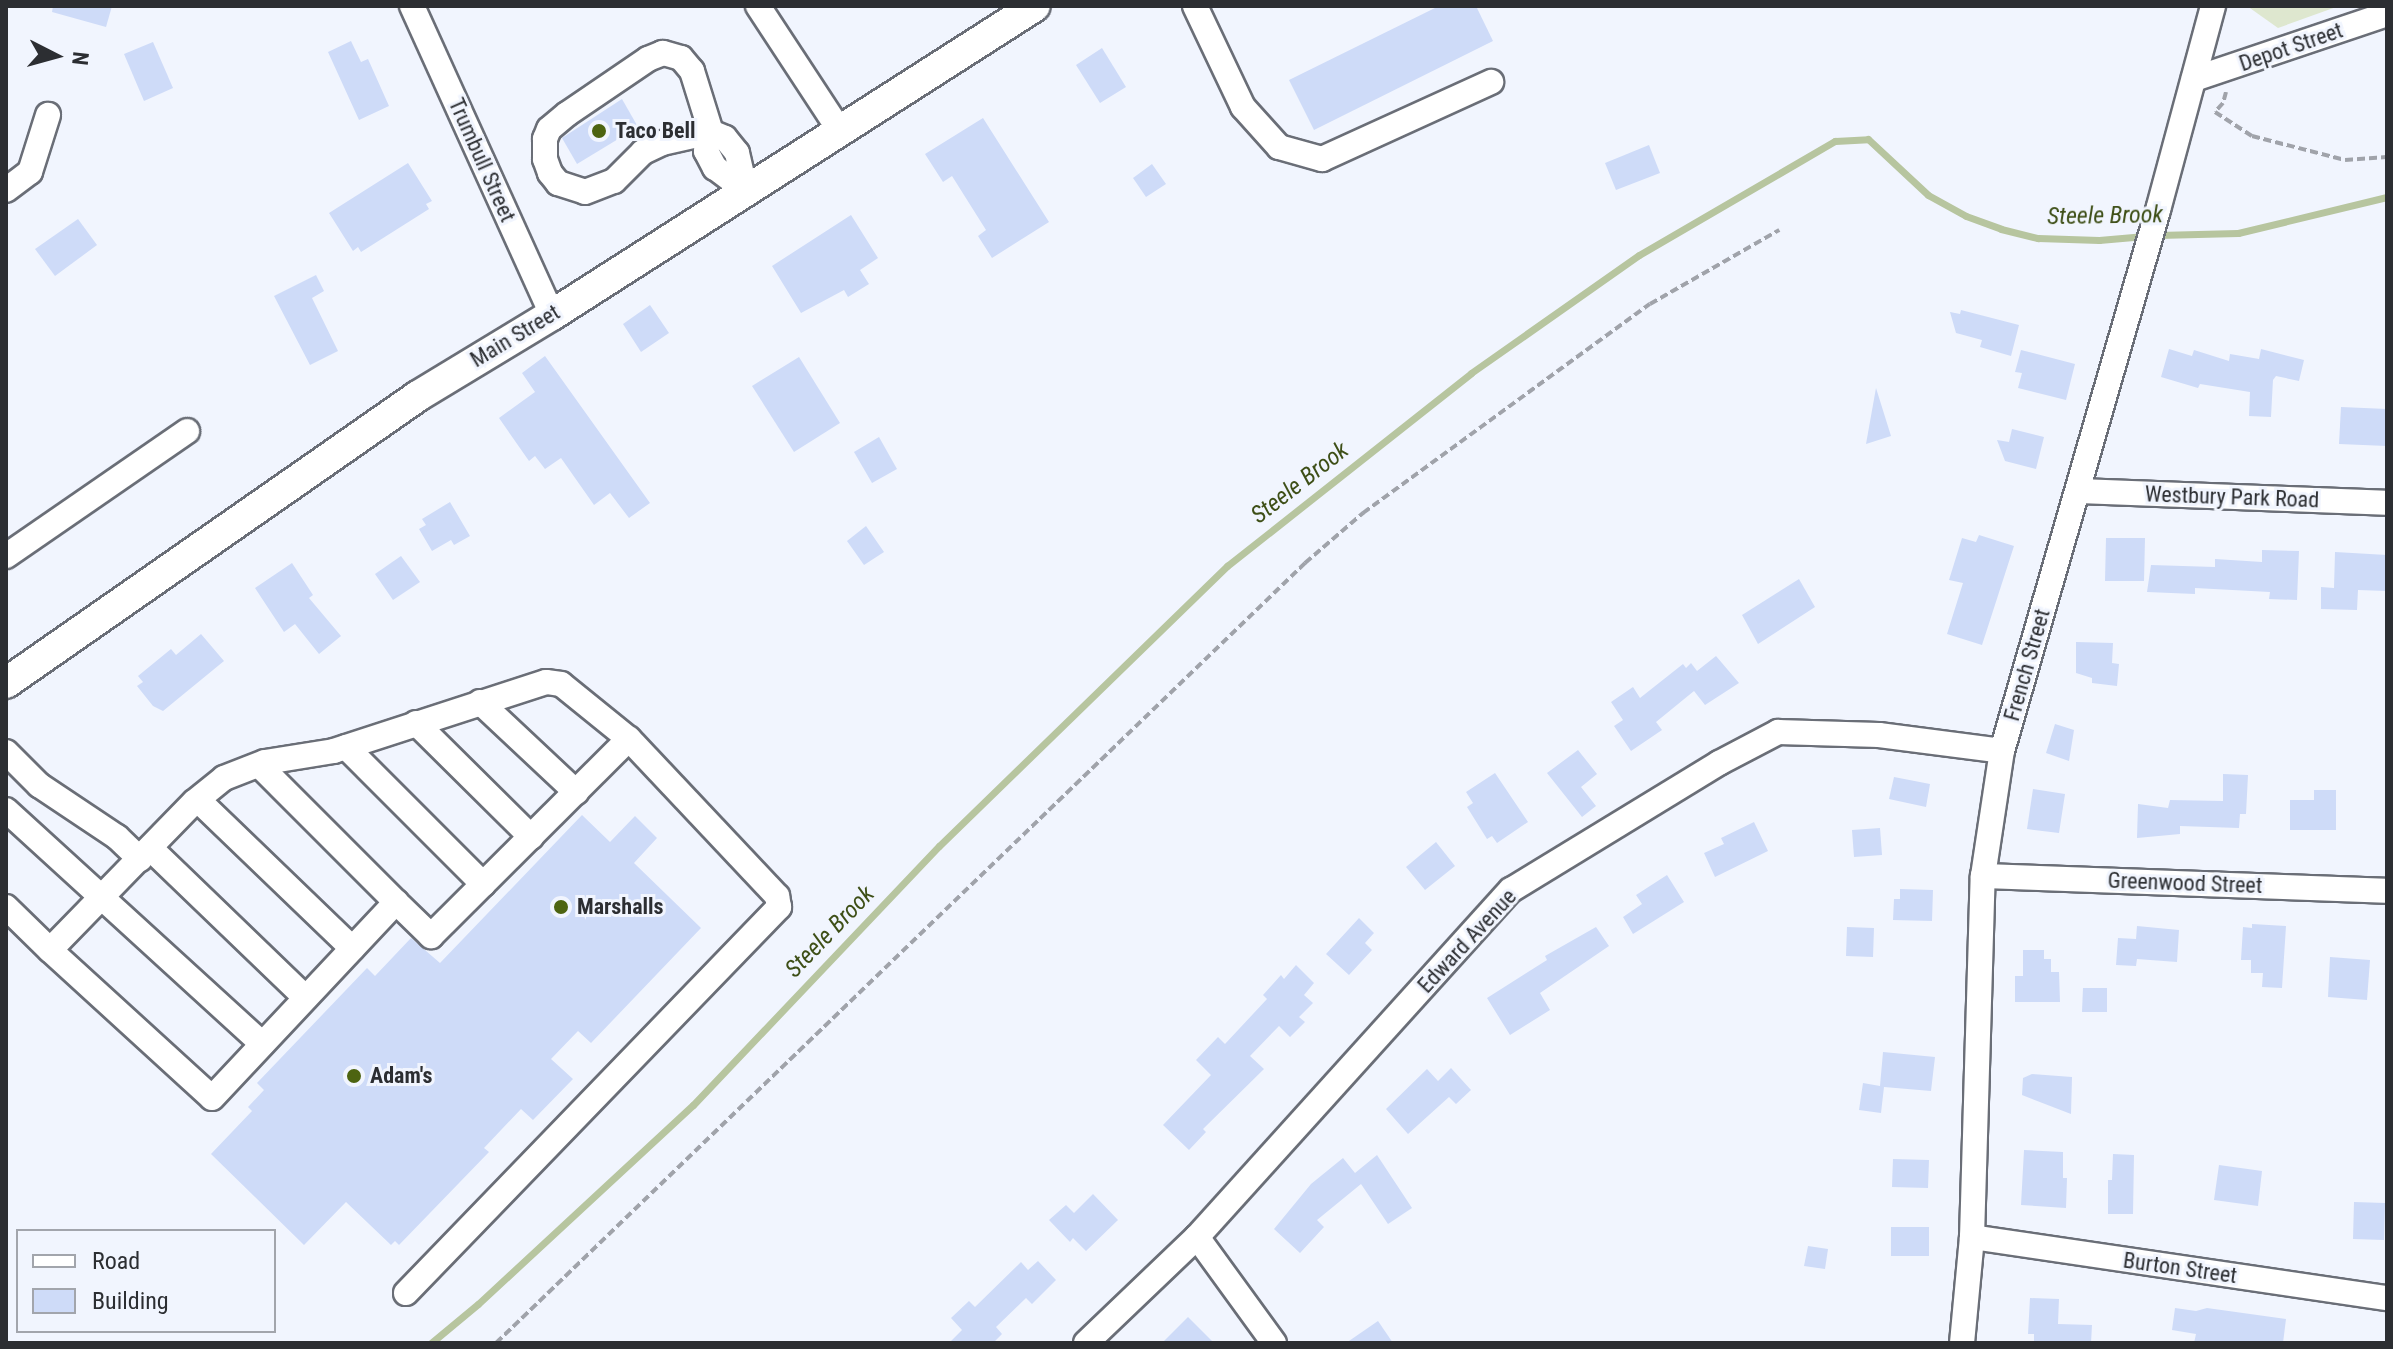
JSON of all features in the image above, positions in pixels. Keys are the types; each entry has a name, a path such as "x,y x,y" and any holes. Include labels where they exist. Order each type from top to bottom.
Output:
{"main road":[{"name":"Main Street","path":"6,683 332,452 1035,6"}],"street":[{"name":"Trumbull Street","path":"412,6 552,315"},
{"path":"758,6 840,131"},
{"path":"1195,6 1243,107 1279,147 1322,159 1491,82"},
{"name":"French Street","path":"1962,1343 1972,1237 1983,876 2002,751 2158,210 2213,6"},
{"name":"Depot Street","path":"2194,79 2387,14"},
{"path":"711,132 662,143 643,152 614,181 585,192 558,183 545,159 549,129 600,90 663,53 681,58 692,71 711,132 706,151 715,168 746,191"},
{"path":"6,190 30,172 48,115"},
{"path":"6,556 187,431"},
{"name":"Westbury Park Road","path":"2078,491 2387,503"},
{"path":"50,950 198,800 224,778 259,765 346,747 546,682 561,684 629,739 777,896 779,907 406,1293"},
{"path":"480,702 576,792"},
{"path":"416,723 531,837"},
{"name":"Edward Avenue","path":"1086,1343 1197,1237 1511,890 1719,763 1778,732 1879,735 2002,751"},
{"path":"259,765 431,936 629,739"},
{"path":"346,747 483,884"},
{"path":"6,752 39,785 145,854 306,998"},
{"path":"198,800 352,948"},
{"path":"6,810 262,1044"},
{"name":"Greenwood Street","path":"1983,876 2387,891"},
{"path":"6,907 212,1098 396,902"},
{"path":"1197,1237 1274,1343"},
{"name":"Burton Street","path":"1972,1237 2387,1298"}],"path":[{"path":"2223,103 2215,112 2252,136 2345,160 2387,157"},
{"path":"496,1343 1305,563 1363,513 1650,304 1779,230"}],"green space":[{"path":"2247,6 2339,6 2278,28"}],"building":[{"path":"53,6 112,6 106,27 52,12"},
{"path":"1439,6 1476,6 1493,41 1314,130 1289,80"},
{"path":"351,41 361,62 368,59 389,106 359,120 328,52"},
{"path":"153,42 173,88 144,101 124,54"},
{"path":"1102,48 1126,87 1100,103 1076,65"},
{"path":"622,99 638,127 577,164 562,138"},
{"path":"983,118 1049,222 992,258 978,236 986,230 952,176 943,182 925,154"},
{"path":"1649,145 1660,173 1616,190 1605,163"},
{"path":"408,163 432,201 426,204 429,209 361,252 358,247 353,251 329,213"},
{"path":"1152,164 1166,184 1146,197 1133,178"},
{"path":"851,215 878,258 860,270 869,284 848,297 844,290 801,313 772,266"},
{"path":"78,219 97,245 55,276 35,249"},
{"path":"316,275 324,291 312,298 338,351 310,365 274,296"},
{"path":"650,305 669,333 641,352 623,324"},
{"path":"1961,310 2019,325 2011,356 1980,347 1982,340 1956,333 1950,312 1960,314"},
{"path":"2169,349 2192,356 2194,350 2229,361 2230,354 2259,359 2261,349 2304,360 2299,381 2276,376 2273,380 2271,417 2249,416 2250,392 2200,384 2198,388 2161,377"},
{"path":"2021,350 2075,364 2066,400 2018,388 2022,373 2015,372"},
{"path":"545,356 650,503 629,518 610,493 594,505 561,458 545,469 535,456 529,461 499,418 535,392 522,373"},
{"path":"799,357 840,423 794,452 752,386"},
{"path":"1876,388 1891,436 1866,444"},
{"path":"2341,407 2387,409 2387,446 2339,444"},
{"path":"2012,429 2044,437 2036,469 2005,461 1997,440 2009,442"},
{"path":"879,437 897,469 872,483 854,452"},
{"path":"450,502 470,536 454,545 451,540 432,551 419,529 426,525 422,519"},
{"path":"866,526 884,552 864,565 847,541"},
{"path":"1979,535 2014,546 1982,645 1947,634 1963,583 1949,580 1962,538 1976,542"},
{"path":"2106,538 2145,538 2144,581 2105,581"},
{"path":"2262,550 2299,551 2297,600 2269,599 2270,592 2195,588 2195,594 2147,592 2151,565 2215,567 2215,559 2262,562"},
{"path":"2335,552 2387,555 2387,591 2358,590 2357,610 2321,609 2321,587 2334,588"},
{"path":"401,556 420,582 393,600 375,574"},
{"path":"292,563 313,595 309,598 341,636 319,654 295,624 284,632 255,588"},
{"path":"1799,579 1815,607 1758,644 1742,615"},
{"path":"201,634 224,661 163,711 153,706 137,686 143,682 138,676 171,649 176,655"},
{"path":"2076,642 2113,643 2112,663 2119,664 2117,686 2092,683 2092,678 2076,673"},
{"path":"1716,656 1739,683 1705,705 1694,691 1656,722 1662,730 1631,751 1614,726 1623,720 1611,702 1633,687 1640,698 1683,664 1686,668 1691,663 1697,671"},
{"path":"2055,724 2074,730 2069,761 2046,753"},
{"path":"1578,750 1597,774 1581,787 1596,806 1582,817 1547,773"},
{"path":"1495,773 1528,822 1497,843 1492,836 1487,839 1467,807 1473,803 1466,792"},
{"path":"2223,774 2248,775 2246,814 2240,814 2239,828 2180,826 2180,834 2137,838 2138,804 2168,808 2170,800 2223,801"},
{"path":"1894,777 1930,784 1926,807 1889,799"},
{"path":"2033,789 2065,794 2059,833 2027,829"},
{"path":"2314,790 2336,790 2336,830 2290,830 2290,800 2314,800"},
{"path":"582,815 610,842 635,816 657,838 634,863 701,928 591,1043 578,1031 551,1059 573,1079 533,1120 521,1109 484,1148 489,1152 399,1245 395,1241 391,1245 346,1202 304,1245 211,1154 252,1111 248,1107 264,1090 257,1083 367,968 375,976 411,938 440,963"},
{"path":"1754,822 1768,851 1715,877 1704,853 1724,844 1721,838"},
{"path":"1880,828 1882,855 1854,857 1852,830"},
{"path":"1436,842 1455,866 1425,890 1406,867"},
{"path":"1667,875 1684,902 1633,934 1623,917 1642,904 1636,895"},
{"path":"1900,889 1933,890 1932,921 1893,920 1894,899 1900,899"},
{"path":"1359,918 1374,933 1365,943 1372,950 1349,975 1326,954"},
{"path":"2252,924 2286,926 2282,988 2262,987 2263,973 2251,973 2251,960 2241,960 2243,927 2252,928"},
{"path":"2137,926 2179,930 2177,962 2137,959 2136,966 2116,965 2118,938 2136,939"},
{"path":"1596,927 1609,946 1540,993 1550,1010 1510,1035 1487,998 1547,960 1545,956"},
{"path":"1847,927 1874,928 1873,957 1846,956"},
{"path":"2023,950 2044,950 2044,959 2051,959 2051,972 2059,972 2060,1002 2015,1002 2015,976 2023,976"},
{"path":"2330,957 2370,960 2367,1000 2328,997"},
{"path":"1296,965 1314,983 1304,995 1313,1003 1299,1017 1305,1022 1290,1037 1279,1026 1250,1056 1264,1069 1203,1129 1206,1132 1189,1150 1163,1125 1211,1075 1196,1060 1218,1037 1225,1044 1267,999 1263,995 1281,975 1284,979"},
{"path":"2083,988 2107,988 2107,1012 2082,1012"},
{"path":"1883,1052 1935,1057 1931,1091 1884,1087 1881,1113 1859,1110 1863,1083 1880,1086"},
{"path":"1451,1068 1471,1090 1456,1104 1449,1097 1408,1134 1386,1109 1427,1069 1438,1081"},
{"path":"2032,1074 2072,1077 2071,1114 2022,1095 2023,1078"},
{"path":"2024,1150 2063,1152 2063,1178 2067,1178 2066,1208 2021,1205"},
{"path":"2113,1154 2134,1155 2133,1214 2108,1214 2108,1180 2112,1180"},
{"path":"1377,1155 1412,1208 1388,1224 1361,1184 1317,1220 1324,1227 1300,1253 1274,1229 1311,1184 1343,1158 1355,1173"},
{"path":"1893,1159 1929,1160 1928,1188 1892,1187"},
{"path":"2219,1165 2262,1171 2258,1206 2214,1200"},
{"path":"1093,1194 1118,1220 1086,1251 1073,1238 1070,1242 1049,1220 1066,1205 1074,1213"},
{"path":"2354,1202 2385,1203 2384,1240 2353,1239"},
{"path":"1891,1227 1929,1227 1929,1256 1891,1256"},
{"path":"1808,1246 1828,1249 1825,1269 1804,1266"},
{"path":"1038,1261 1056,1280 1032,1304 1026,1298 996,1327 1002,1334 993,1343 949,1343 962,1330 951,1318 969,1301 975,1307 1021,1262 1028,1270"},
{"path":"2030,1298 2059,1299 2058,1324 2092,1325 2091,1343 2034,1343 2034,1334 2028,1334"},
{"path":"2175,1308 2196,1311 2207,1308 2286,1319 2283,1343 2194,1343 2196,1334 2172,1330"},
{"path":"1188,1317 1214,1343 1162,1343"},
{"path":"1378,1321 1393,1343 1346,1343"}],"waterway":[{"name":"Steele Brook","path":"431,1343 478,1304 693,1105 939,846 1227,566 1471,373 1639,255 1835,141 1868,139 1928,195 1966,216 2001,229 2038,238 2099,240 2145,236"},
{"name":"Steele Brook","path":"2158,235 2238,233 2387,197"}],"place":[{"name":"Taco Bell","path":"599,131"},
{"name":"Marshalls","path":"561,907"},
{"name":"Adam's","path":"354,1076"}]}
